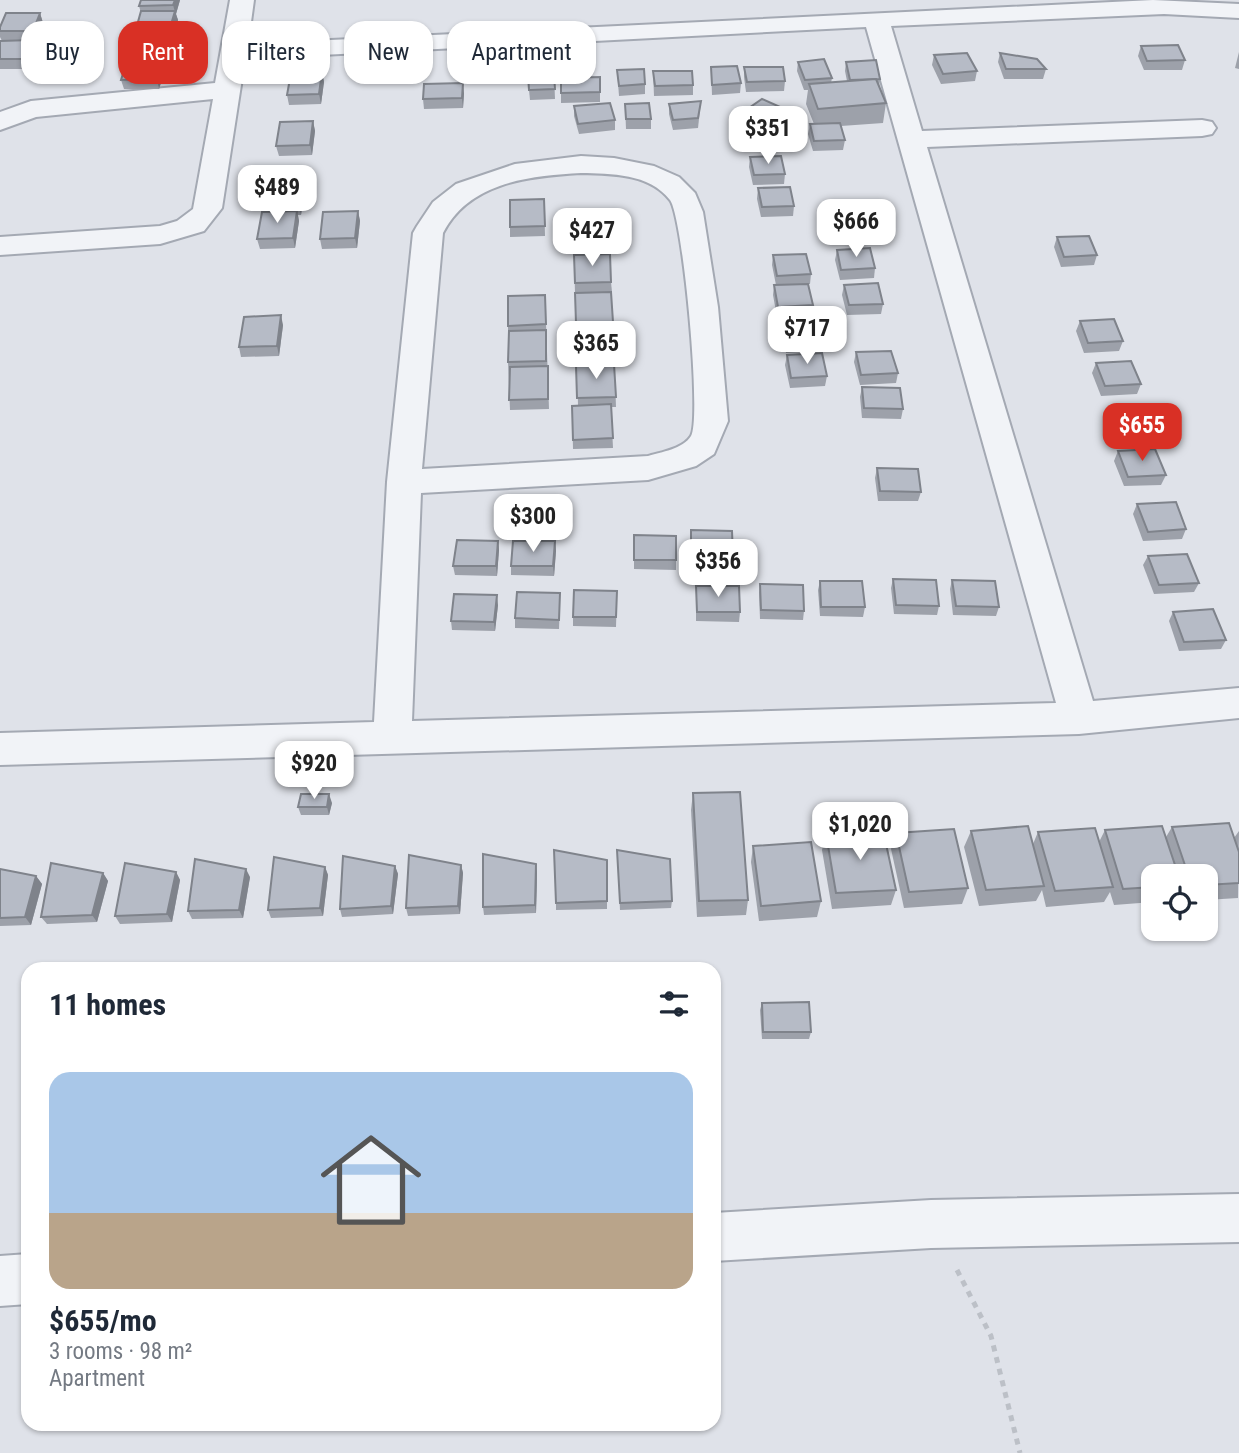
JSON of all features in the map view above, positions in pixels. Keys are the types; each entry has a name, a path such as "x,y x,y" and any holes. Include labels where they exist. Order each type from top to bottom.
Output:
{"street":[{"path":"238,21 242,0"},
{"path":"330,47 1164,7 1239,10"},
{"path":"876,19 1079,718"},
{"path":"0,246 160,235 183,231 201,220 208,208 226,84"},
{"path":"0,122 32,109 225,90"},
{"path":"909,140 1202,128"},
{"path":"392,738 404,482 428,233 440,209 468,188 504,174 574,165 634,167 662,176 686,200 696,265 712,423 702,446 680,458 648,468 404,482"},
{"path":"0,749 1079,718 1239,703"},
{"path":"721,1237 931,1224 1239,1218"},
{"path":"0,1281 21,1280"}],"path":[{"path":"931,1224 944,1250 972,1292 994,1339 1020,1453"}],"building":[{"path":"141,0 175,0 173,5 139,6"},
{"path":"141,11 175,11 172,21 138,21"},
{"path":"6,13 40,13 37,21 21,21 21,31 0,31"},
{"path":"21,40 21,59 0,59 0,41"},
{"path":"1178,45 1185,60 1147,61 1141,46"},
{"path":"967,53 977,71 943,74 934,55"},
{"path":"1000,53 1037,59 1046,69 1006,69"},
{"path":"824,59 832,78 805,80 798,62"},
{"path":"876,60 880,79 850,80 846,62"},
{"path":"737,66 741,83 712,85 711,67"},
{"path":"744,67 783,67 785,81 747,82"},
{"path":"644,69 645,84 619,86 617,70"},
{"path":"653,71 692,71 693,85 655,86"},
{"path":"596,77 600,77 600,92 561,93 561,84 596,84"},
{"path":"876,79 886,103 818,109 809,84"},
{"path":"289,84 320,84 319,94 287,95"},
{"path":"424,84 463,84 462,98 423,99"},
{"path":"529,84 555,84 555,89 529,90"},
{"path":"762,99 789,111 773,122 746,110"},
{"path":"701,101 698,118 673,120 669,104"},
{"path":"610,103 615,120 578,124 574,106"},
{"path":"649,103 651,119 626,119 625,104"},
{"path":"313,121 310,145 276,146 280,122"},
{"path":"840,123 845,140 814,141 810,124"},
{"path":"781,156 785,174 754,175 750,157"},
{"path":"302,180 299,205 264,206 268,181"},
{"path":"790,187 794,206 762,207 758,188"},
{"path":"544,199 545,226 510,227 510,200"},
{"path":"297,211 293,238 257,239 262,212"},
{"path":"358,211 355,238 320,239 323,212"},
{"path":"1089,236 1097,255 1064,257 1057,237"},
{"path":"870,248 875,268 841,270 837,250"},
{"path":"610,254 611,282 575,283 574,255"},
{"path":"806,254 811,274 777,276 773,255"},
{"path":"878,283 883,304 849,305 844,285"},
{"path":"808,284 813,305 778,307 774,285"},
{"path":"611,292 613,322 576,323 575,293"},
{"path":"545,295 546,324 508,326 508,296"},
{"path":"281,315 277,346 239,347 244,317"},
{"path":"817,319 822,341 788,343 783,321"},
{"path":"1114,319 1123,341 1088,343 1080,321"},
{"path":"613,327 614,358 576,360 575,328"},
{"path":"546,330 546,361 508,362 509,331"},
{"path":"891,351 898,373 861,375 856,352"},
{"path":"822,353 827,376 791,378 787,355"},
{"path":"1131,361 1141,384 1105,386 1096,363"},
{"path":"614,364 616,397 577,398 576,366"},
{"path":"548,366 548,399 509,400 510,367"},
{"path":"862,387 900,388 903,409 864,408"},
{"path":"611,404 613,438 573,440 572,406"},
{"path":"1155,449 1166,475 1128,477 1118,451"},
{"path":"877,468 918,469 921,492 880,491"},
{"path":"1176,502 1186,529 1148,532 1137,504"},
{"path":"691,530 732,531 733,556 691,555"},
{"path":"634,535 676,536 676,560 634,560"},
{"path":"457,540 498,541 496,566 453,566"},
{"path":"513,541 555,541 553,566 511,566"},
{"path":"1187,554 1199,583 1159,585 1148,556"},
{"path":"893,579 936,580 939,606 896,605"},
{"path":"952,580 995,581 999,607 956,606"},
{"path":"820,581 862,581 865,607 821,607"},
{"path":"760,584 803,585 804,611 761,610"},
{"path":"696,586 739,586 740,612 697,612"},
{"path":"574,590 617,591 616,617 573,617"},
{"path":"517,592 560,593 559,620 515,618"},
{"path":"454,594 497,595 494,622 451,621"},
{"path":"1213,609 1226,640 1184,642 1173,612"},
{"path":"740,792 748,900 699,901 693,793"},
{"path":"301,794 329,794 327,807 298,807"},
{"path":"1229,823 1239,852 1239,883 1218,884 1218,864 1185,864 1172,827"},
{"path":"1028,826 1044,886 986,890 971,831"},
{"path":"1162,826 1175,864 1141,864 1141,888 1123,889 1105,830"},
{"path":"1095,828 1113,887 1055,891 1038,832"},
{"path":"954,829 968,888 909,892 896,833"},
{"path":"883,830 896,890 836,893 826,834"},
{"path":"811,842 821,901 761,906 753,846"},
{"path":"554,850 607,860 607,901 556,903"},
{"path":"617,850 670,859 672,901 620,903"},
{"path":"483,854 536,864 535,905 483,907"},
{"path":"409,855 461,865 458,906 406,908"},
{"path":"343,856 395,866 391,906 340,909"},
{"path":"274,857 325,867 320,908 268,910"},
{"path":"195,859 246,869 239,910 188,911"},
{"path":"51,863 103,873 92,915 41,917"},
{"path":"125,863 176,872 167,914 115,916"},
{"path":"0,869 36,876 25,917 0,918"},
{"path":"809,1002 811,1032 763,1032 762,1003"}]}
